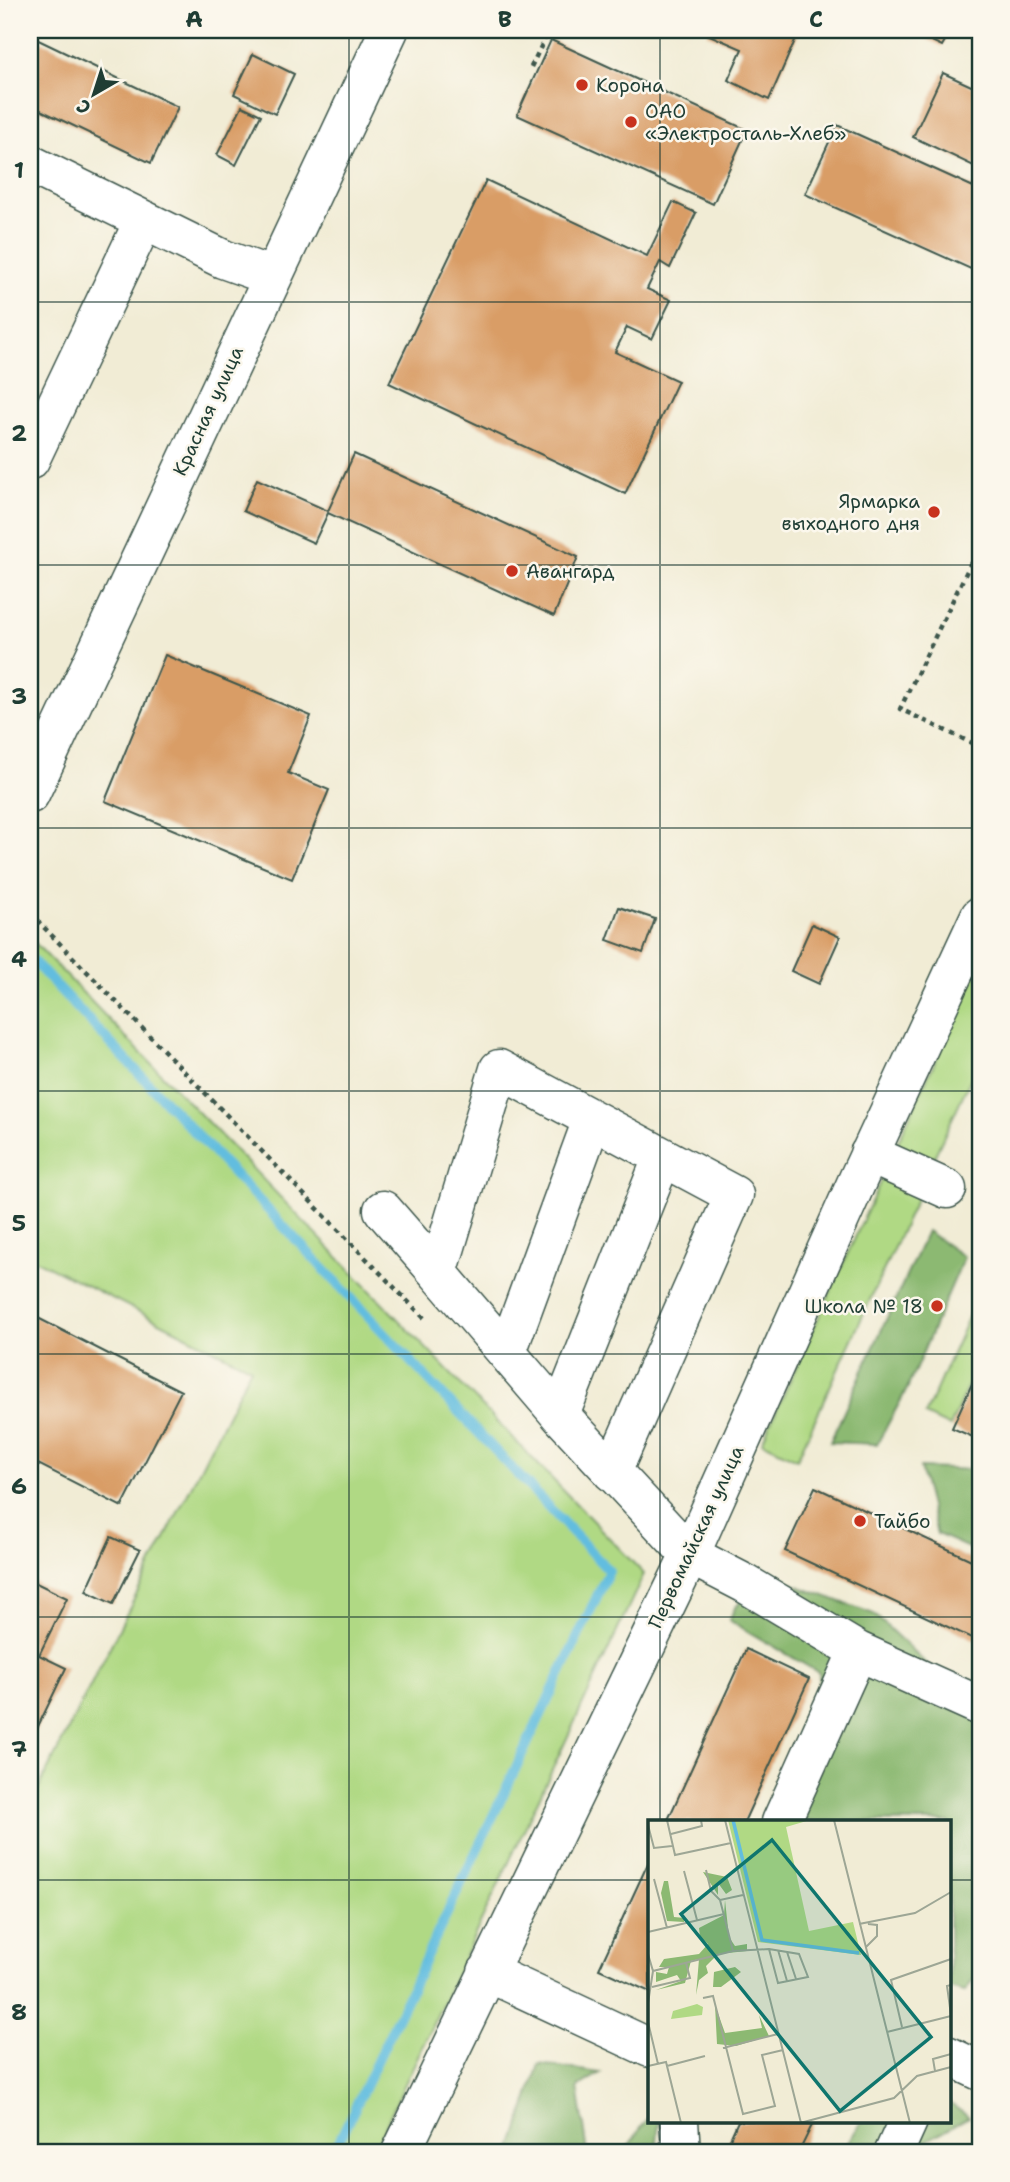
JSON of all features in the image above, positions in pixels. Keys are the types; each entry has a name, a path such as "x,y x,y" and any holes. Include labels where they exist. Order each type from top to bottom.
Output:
{"street":[{"name":"Красная улица","path":"30,794 271,276 389,30"},
{"path":"30,164 223,259 271,276"},
{"path":"30,460 144,220"},
{"name":"Первомайская улица","path":"401,2152 690,1555 869,1154 980,916"},
{"path":"438,1273 499,1069 734,1195 612,1472"},
{"path":"507,1352 592,1120"},
{"path":"869,1154 947,1189"},
{"path":"560,1415 662,1158"},
{"path":"383,1210 560,1415 690,1555 746,1584 858,1651 980,1706"},
{"path":"782,1820 858,1651"},
{"path":"487,1972 648,2048"},
{"path":"950,2056 980,2071"},
{"path":"679,2122 681,2152"},
{"path":"894,2152 908,2122"}],"path":[{"path":"531,67 549,30"},
{"path":"980,544 900,709 980,747"},
{"path":"30,913 428,1322"}],"green space":[{"path":"30,938 644,1574 373,2152 30,2152 30,1805 251,1368 30,1257"},
{"path":"980,964 980,1059 929,1168 893,1152"},
{"path":"882,1178 918,1195 797,1459 762,1442"},
{"path":"927,1231 964,1257 907,1389 877,1444 830,1442"},
{"path":"980,1291 980,1358 950,1427 925,1415"},
{"path":"920,1468 980,1470 980,1553 937,1534"},
{"path":"765,1574 874,1614 974,1709 980,1709 980,1969 965,1992 950,1988 950,1820 780,1820 812,1770 819,1673 729,1620 735,1608"},
{"path":"539,2064 600,2073 578,2087 588,2152 511,2152"},
{"path":"950,2104 969,2117 906,2152 842,2152 861,2122 950,2122"},
{"path":"648,2118 648,2122 659,2122 656,2152 624,2152"}],"building":[{"path":"709,30 784,30 797,36 769,100 728,80 742,49 707,34"},
{"path":"924,30 946,39 942,46 921,36"},
{"path":"30,36 178,107 151,163 30,105"},
{"name":"ОАО «Электросталь-Хлеб»","path":"551,40 747,130 713,204 517,115"},
{"path":"253,54 294,74 275,114 234,94"},
{"path":"943,73 980,90 980,169 913,137"},
{"path":"242,106 261,115 236,165 217,155"},
{"path":"837,125 980,190 980,253 973,270 805,194"},
{"path":"486,180 647,256 673,202 696,213 670,268 660,262 647,289 671,300 652,339 627,327 615,352 678,381 625,494 389,383"},
{"path":"354,454 578,557 554,616 328,513 314,543 243,511 257,479 328,511"},
{"path":"165,655 311,716 288,773 329,790 292,879 105,801"},
{"path":"619,907 655,919 643,953 607,940"},
{"path":"812,924 840,937 819,984 791,971"},
{"path":"30,1314 181,1391 122,1507 30,1460"},
{"path":"980,1366 980,1440 952,1428"},
{"path":"815,1487 980,1564 980,1642 785,1551"},
{"path":"111,1537 140,1550 113,1604 86,1591"},
{"path":"30,1580 67,1598 39,1655 66,1668 30,1743"},
{"path":"746,1649 809,1679 745,1820 668,1820"},
{"path":"648,1863 648,1991 599,1969"},
{"path":"738,2122 814,2122 799,2152 724,2152"},
{"path":"980,2131 980,2152 970,2152"}],"waterway":[{"path":"30,958 609,1571 334,2152"}],"place":[{"name":"Корона","path":"582,85"},
{"name":"ОАО «Электросталь-Хлеб»","path":"631,122"},
{"name":"Ярмарка выходного дня","path":"934,512"},
{"name":"Авангард","path":"512,571"},
{"name":"Школа № 18","path":"937,1306"},
{"name":"Тайбо","path":"860,1521"}]}
